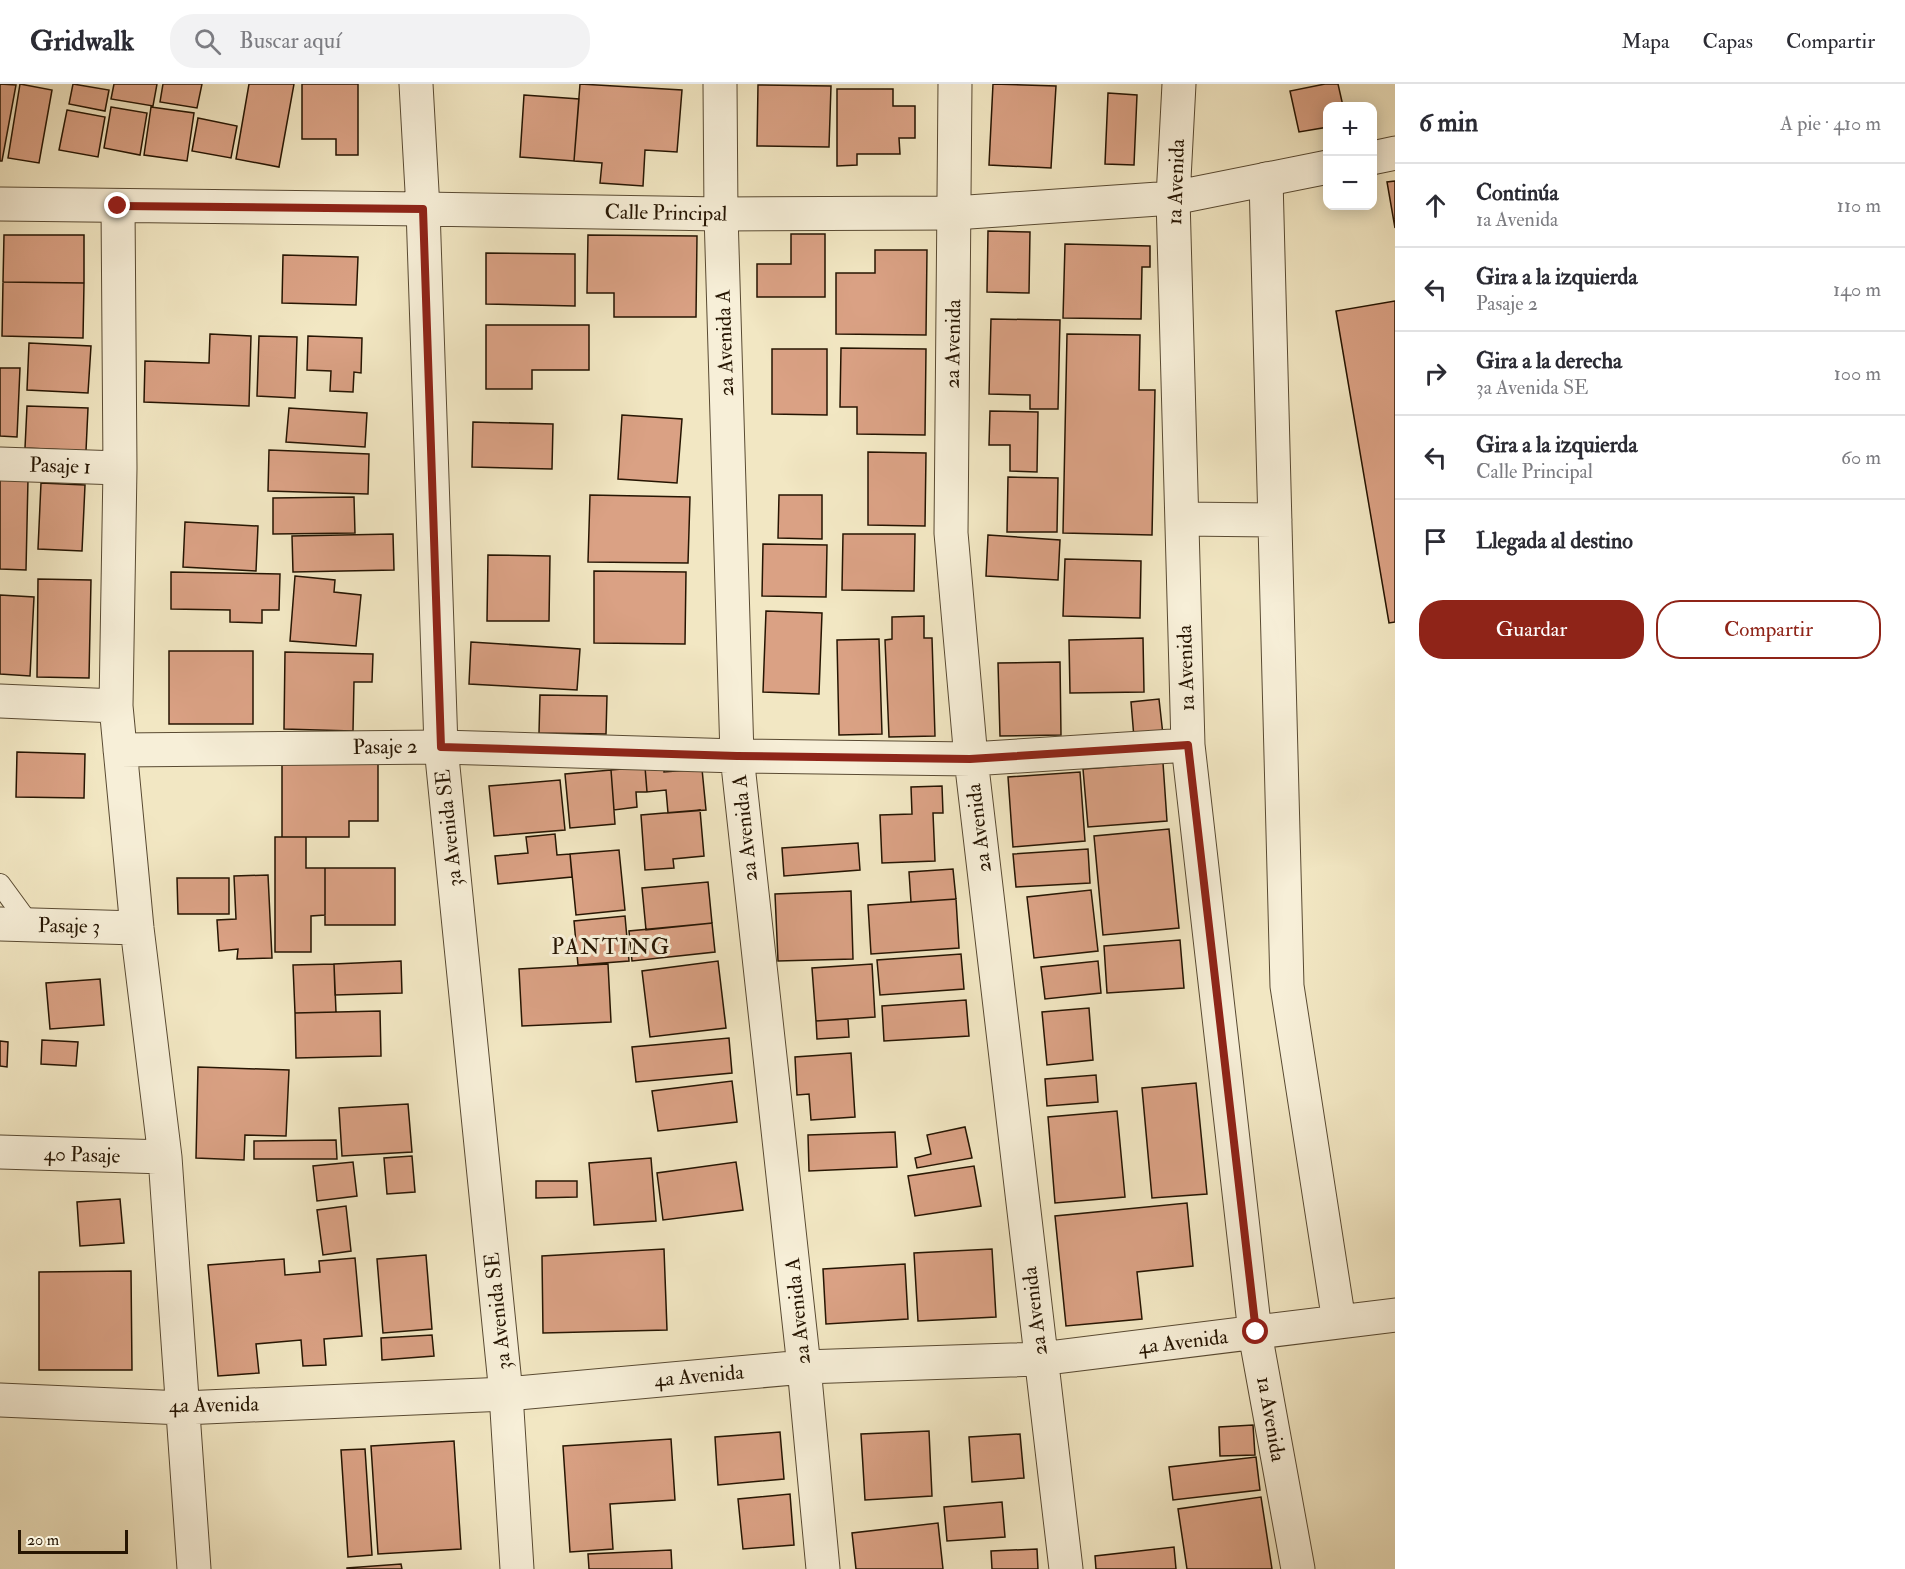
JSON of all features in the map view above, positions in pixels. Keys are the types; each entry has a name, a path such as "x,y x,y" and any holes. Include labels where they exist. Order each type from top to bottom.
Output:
{"street":[{"name":"3a Avenida SE","path":"416,84 423,209 441,747 506,1394 517,1569"},
{"name":"2a Avenida A","path":"720,84 721,214 737,756 804,1367 823,1569"},
{"name":"2a Avenida","path":"955,84 951,533 970,759 1066,1569"},
{"name":"1a Avenida","path":"1179,84 1173,198 1188,745 1256,1332 1298,1569"},
{"path":"1377,157 1395,153"},
{"name":"Calle Principal","path":"0,204 721,214 954,213 1173,198 1323,168"},
{"path":"1266,179 1287,987 1338,1322"},
{"path":"118,206 120,468 116,706 137,928 165,1157 194,1569"},
{"name":"Pasaje 1","path":"0,464 120,468"},
{"path":"1182,519 1275,520"},
{"path":"0,701 116,706"},
{"name":"Pasaje 2","path":"120,750 441,747 737,756 970,759 1188,745"},
{"name":"Pasaje 3","path":"15,925 137,928"},
{"name":"40 Pasaje","path":"0,1152 165,1157"},
{"name":"4a Avenida","path":"0,1400 183,1408 506,1394 804,1367 1040,1359 1395,1315"}],"lane":[{"path":"0,884 15,925"}],"building":[{"path":"0,84 16,85 2,161 0,161"},
{"path":"20,84 52,90 39,163 8,158"},
{"path":"73,84 109,90 105,111 69,104"},
{"path":"114,84 157,84 153,106 111,99"},
{"path":"163,84 202,84 197,108 160,102"},
{"path":"249,84 294,84 279,167 236,159"},
{"path":"302,84 358,84 358,155 336,155 336,139 302,139"},
{"path":"580,84 682,90 677,152 645,150 643,186 600,183 602,163 574,161"},
{"path":"993,84 1056,86 1051,168 989,165"},
{"path":"1325,84 1338,84 1342,102 1323,102 1323,128 1299,132 1290,91"},
{"path":"758,85 831,86 829,147 757,146"},
{"path":"837,89 893,89 893,106 915,106 915,138 899,138 900,154 857,154 857,165 837,166"},
{"path":"1108,93 1137,95 1134,165 1105,164"},
{"path":"524,95 579,99 574,161 520,157"},
{"path":"111,107 147,113 140,155 104,148"},
{"path":"151,107 194,113 187,161 144,155"},
{"path":"67,110 105,117 98,157 59,150"},
{"path":"198,118 237,126 231,158 192,151"},
{"path":"1395,181 1395,228 1387,182"},
{"path":"988,231 1030,232 1029,293 987,292"},
{"path":"791,234 825,234 825,297 757,297 757,264 791,264"},
{"path":"4,235 84,235 84,283 3,282"},
{"path":"588,235 697,236 696,317 614,317 614,293 587,293"},
{"path":"1065,244 1150,246 1150,267 1142,267 1141,319 1063,318"},
{"path":"875,250 927,250 926,335 836,334 836,273 875,273"},
{"path":"486,253 575,254 575,306 486,304"},
{"path":"283,255 358,257 356,305 282,303"},
{"path":"3,282 84,283 83,338 2,336"},
{"path":"1395,301 1395,622 1389,623 1336,311"},
{"path":"991,319 1060,320 1058,409 1030,409 1030,395 989,394"},
{"path":"486,325 589,325 589,370 532,370 532,389 486,389"},
{"path":"210,334 251,336 249,406 144,402 145,361 209,363"},
{"path":"1067,334 1140,335 1139,390 1155,390 1152,535 1063,533"},
{"path":"259,336 297,337 295,398 257,396"},
{"path":"308,336 362,338 361,373 354,372 353,392 330,391 331,371 307,370"},
{"path":"29,343 91,346 88,393 27,390"},
{"path":"841,348 926,349 925,435 857,434 857,407 840,407"},
{"path":"772,349 827,349 827,415 772,414"},
{"path":"0,368 20,368 17,437 0,436"},
{"path":"27,406 88,408 86,451 25,448"},
{"path":"289,408 367,413 365,447 286,442"},
{"path":"990,411 1038,412 1037,472 1010,471 1010,445 989,445"},
{"path":"622,415 682,419 677,483 618,479"},
{"path":"473,422 553,424 552,469 472,467"},
{"path":"269,450 369,454 368,494 268,491"},
{"path":"868,452 926,453 925,526 868,525"},
{"path":"1008,477 1058,478 1057,532 1007,532"},
{"path":"0,478 28,479 26,570 0,569"},
{"path":"41,483 85,485 82,551 38,549"},
{"path":"590,495 690,497 688,563 588,562"},
{"path":"779,495 822,495 822,539 778,538"},
{"path":"354,497 355,533 273,534 273,498"},
{"path":"185,522 258,526 256,571 183,567"},
{"path":"393,534 394,570 293,572 292,536"},
{"path":"843,534 915,534 914,591 842,590"},
{"path":"988,535 1060,540 1058,580 986,576"},
{"path":"763,544 827,545 826,597 762,596"},
{"path":"488,555 550,556 549,621 487,621"},
{"path":"1065,559 1141,561 1140,618 1063,616"},
{"path":"594,571 686,572 685,644 594,643"},
{"path":"171,572 280,574 279,610 262,610 262,623 230,622 230,610 171,609"},
{"path":"295,576 335,580 334,592 361,595 356,646 290,641"},
{"path":"38,579 91,580 89,678 37,677"},
{"path":"0,595 34,597 30,676 0,674"},
{"path":"766,611 822,613 819,694 763,692"},
{"path":"924,616 924,638 932,638 935,736 889,737 885,640 892,639 892,617"},
{"path":"1143,638 1144,692 1070,693 1069,640"},
{"path":"879,639 882,734 839,735 837,640"},
{"path":"471,642 580,649 577,690 469,684"},
{"path":"169,651 253,651 253,724 169,724"},
{"path":"285,652 373,654 372,682 354,682 353,731 284,729"},
{"path":"1060,662 1061,735 1000,736 998,663"},
{"path":"540,695 607,696 606,734 539,733"},
{"path":"1159,699 1163,735 1134,738 1131,702"},
{"path":"17,752 85,754 84,798 16,797"},
{"path":"282,762 378,763 378,821 349,821 349,837 282,837"},
{"path":"1163,763 1167,821 1088,827 1083,769"},
{"path":"664,766 664,772 702,769 706,810 668,813 666,790 647,792 645,767"},
{"path":"645,767 647,792 636,792 637,807 614,810 611,770"},
{"path":"611,770 615,824 570,828 565,774"},
{"path":"1080,772 1085,841 1013,847 1008,777"},
{"path":"560,780 565,830 494,836 489,786"},
{"path":"942,786 943,813 933,813 935,861 882,863 880,815 912,814 911,787"},
{"path":"700,810 704,856 673,859 674,868 645,870 641,815"},
{"path":"1169,829 1179,928 1103,935 1094,836"},
{"path":"555,834 557,855 570,854 572,877 498,884 495,856 528,853 526,837"},
{"path":"275,837 306,837 306,868 325,868 325,915 311,916 311,952 275,952"},
{"path":"858,843 860,870 784,876 782,848"},
{"path":"1088,849 1090,883 1016,887 1013,854"},
{"path":"619,850 625,910 576,915 570,854"},
{"path":"325,868 395,868 395,925 325,925"},
{"path":"953,869 956,899 911,902 909,872"},
{"path":"268,875 272,958 237,959 238,949 219,951 217,920 236,919 234,876"},
{"path":"177,878 229,878 229,914 178,914"},
{"path":"708,882 712,923 646,930 642,888"},
{"path":"1091,890 1098,951 1034,958 1027,897"},
{"path":"851,891 853,959 778,961 775,894"},
{"path":"956,899 959,948 871,954 868,905"},
{"path":"625,916 629,961 578,965 574,921"},
{"path":"712,923 715,952 632,961 629,931"},
{"path":"1180,940 1184,988 1107,993 1104,946"},
{"path":"961,954 964,989 880,995 877,960"},
{"path":"401,961 402,993 335,995 334,964"},
{"path":"718,961 726,1028 650,1037 642,971"},
{"path":"1098,961 1101,993 1045,999 1041,967"},
{"path":"334,964 336,1012 295,1013 293,965"},
{"path":"608,964 611,1022 522,1026 519,969"},
{"path":"872,964 875,1017 816,1021 812,968"},
{"path":"100,979 104,1025 50,1029 46,983"},
{"path":"966,1000 969,1036 884,1041 882,1006"},
{"path":"1089,1008 1093,1060 1047,1065 1042,1012"},
{"path":"380,1011 381,1056 296,1058 295,1013"},
{"path":"848,1019 849,1037 817,1039 816,1021"},
{"path":"729,1038 732,1073 636,1082 632,1047"},
{"path":"42,1040 78,1042 76,1066 41,1064"},
{"path":"0,1041 8,1042 7,1067 0,1066"},
{"path":"851,1053 855,1117 811,1120 809,1094 797,1095 795,1057"},
{"path":"198,1067 289,1070 286,1136 245,1135 244,1160 196,1158"},
{"path":"1096,1075 1098,1102 1047,1106 1045,1079"},
{"path":"732,1081 737,1122 658,1131 652,1091"},
{"path":"1196,1083 1207,1194 1152,1198 1142,1088"},
{"path":"408,1104 412,1152 342,1156 339,1108"},
{"path":"1117,1111 1125,1197 1055,1203 1048,1117"},
{"path":"965,1127 972,1158 917,1168 915,1158 931,1154 927,1135"},
{"path":"895,1132 897,1167 809,1171 808,1135"},
{"path":"336,1140 337,1159 254,1159 254,1141"},
{"path":"412,1156 415,1192 387,1194 384,1158"},
{"path":"651,1158 656,1221 594,1225 589,1163"},
{"path":"353,1162 357,1196 317,1201 313,1166"},
{"path":"736,1162 743,1210 663,1220 657,1173"},
{"path":"974,1166 981,1206 915,1216 908,1176"},
{"path":"536,1181 577,1181 577,1197 536,1198"},
{"path":"120,1199 124,1243 80,1246 77,1202"},
{"path":"1187,1203 1193,1266 1137,1272 1142,1319 1066,1326 1055,1216"},
{"path":"346,1206 351,1251 323,1255 317,1210"},
{"path":"664,1249 667,1330 543,1333 542,1256"},
{"path":"992,1249 996,1317 918,1321 914,1253"},
{"path":"426,1255 432,1329 383,1333 377,1259"},
{"path":"355,1258 362,1336 324,1339 326,1365 303,1366 301,1340 256,1344 259,1373 218,1376 208,1265 284,1259 285,1275 320,1272 319,1261"},
{"path":"905,1264 908,1319 826,1324 823,1269"},
{"path":"131,1271 132,1370 39,1370 39,1272"},
{"path":"432,1335 434,1356 382,1360 381,1338"},
{"path":"1253,1425 1255,1455 1220,1456 1219,1427"},
{"path":"929,1431 932,1496 865,1500 861,1434"},
{"path":"780,1432 784,1479 718,1485 715,1437"},
{"path":"1020,1434 1024,1478 972,1482 969,1437"},
{"path":"671,1439 675,1500 610,1504 613,1549 570,1552 563,1446"},
{"path":"454,1441 461,1549 378,1554 371,1446"},
{"path":"365,1449 372,1555 348,1557 341,1450"},
{"path":"1256,1457 1260,1490 1173,1500 1169,1467"},
{"path":"790,1494 794,1545 743,1549 738,1499"},
{"path":"1261,1497 1272,1569 1187,1569 1178,1509"},
{"path":"1002,1502 1005,1537 947,1541 944,1507"},
{"path":"938,1523 943,1569 856,1569 852,1533"},
{"path":"1174,1547 1176,1569 1096,1569 1095,1556"},
{"path":"1037,1549 1038,1569 992,1569 991,1551"},
{"path":"671,1550 672,1569 589,1569 588,1554"},
{"path":"401,1564 402,1569 347,1569 347,1568"}],"district":[{"name":"PANTING","path":"611,947"}],"route":[{"path":"118,206 423,209 441,747 737,756 970,759 1188,745 1256,1332"}]}
